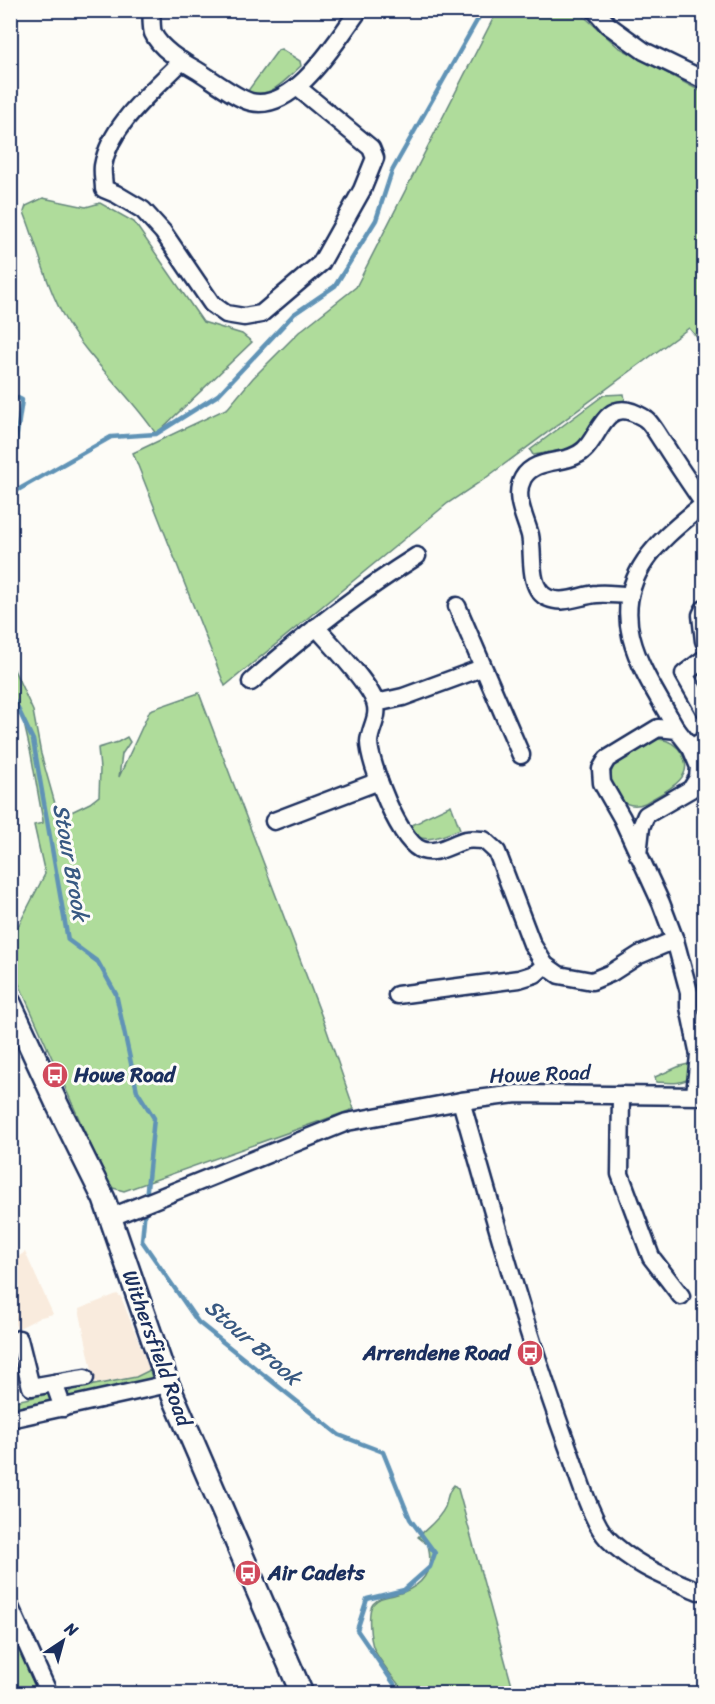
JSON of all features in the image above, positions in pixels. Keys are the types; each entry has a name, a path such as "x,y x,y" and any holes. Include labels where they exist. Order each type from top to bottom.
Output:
{"street":[{"path":"151,10 153,32 161,44 182,61 250,102 263,103 280,98 297,87 320,63 359,10"},
{"path":"595,10 608,25 644,51 705,80"},
{"path":"182,61 119,126 109,144 103,167 104,189 143,210 163,232 212,304 226,314 244,317 261,314 321,263 362,190 375,158 371,148 297,87"},
{"path":"629,595 597,594 560,601 546,598 537,588 530,536 521,509 519,491 522,479 530,470 546,462 564,460 582,453 594,440 603,420 616,411 629,411 646,419 704,504 651,553 636,577 629,595 627,619 632,640 641,665 676,730"},
{"path":"251,682 316,627 380,579 417,556"},
{"path":"457,606 521,755"},
{"path":"705,609 701,615 705,641"},
{"path":"316,627 368,688 376,703 376,721 369,739 370,757 397,822 414,845 422,850 440,850 467,839 484,840 496,852 532,944 544,965 559,975 592,981 611,973 639,954 675,940"},
{"path":"705,659 684,674 705,709"},
{"path":"376,703 403,697 483,668"},
{"path":"622,818 646,816 691,789 698,778 698,744 676,730 658,728 607,759 601,769 602,783 622,818 661,903 675,940 689,992 689,1007 699,1055 700,1095"},
{"path":"274,821 379,782"},
{"path":"638,855 641,827 646,816"},
{"path":"397,995 519,979 535,974 544,965"},
{"name":"Withersfield Road","path":"10,1003 104,1199 168,1384 302,1694"},
{"name":"Howe Road","path":"109,1218 347,1122 461,1101 517,1094 700,1095"},
{"path":"621,1095 620,1174 651,1257 681,1296"},
{"path":"461,1101 542,1377 590,1508 607,1538 643,1567 698,1591 705,1590"},
{"path":"19,1339 31,1387 85,1378"},
{"path":"54,1383 63,1407"},
{"path":"10,1419 168,1384"},
{"path":"10,1607 50,1694"}],"shaded area":[{"path":"25,1252 53,1314 41,1317 17,1329 11,1314 11,1262"},
{"path":"117,1294 121,1297 150,1370 136,1377 95,1384 79,1309"}],"green space":[{"path":"497,11 578,11 618,47 704,93 704,346 689,328 483,480 448,503 225,686 133,453 228,408 253,378 299,332 356,287"},
{"path":"281,49 300,61 301,66 283,83 270,91 256,94 247,92 278,50"},
{"path":"43,198 86,207 100,203 134,222 203,322 242,334 252,342 156,434 86,349 58,306 24,212 26,206"},
{"path":"624,394 625,400 610,406 594,418 578,442 568,448 533,455 530,450 604,395"},
{"path":"10,661 33,711 41,754 59,818 99,796 98,748 127,737 130,742 122,754 119,777 150,710 199,693 325,1025 354,1109 124,1191 113,1188 104,1175 11,966 11,940 45,874 34,825 43,823 43,821 23,719 11,692"},
{"path":"666,740 678,748 682,754 685,771 682,778 669,789 645,803 635,805 626,803 614,791 611,782 614,764 626,753 646,742"},
{"path":"451,805 460,829 439,837 425,839 414,833 410,826"},
{"path":"704,979 704,1096 689,992"},
{"path":"693,1063 694,1075 690,1078 676,1083 656,1082 655,1077"},
{"path":"150,1370 153,1382 75,1401 68,1398 67,1394 73,1389 136,1377"},
{"path":"49,1394 54,1398 51,1405 11,1414 10,1402"},
{"path":"454,1485 458,1489 514,1693 407,1693 384,1665 373,1645 370,1613 373,1604 378,1600 412,1588 424,1578 430,1555 428,1545 418,1537 440,1515"},
{"path":"10,1613 45,1693 20,1693 11,1672"}],"waterway":[{"path":"16,491 111,437 156,434 218,395 294,314 335,286 376,220 392,171 483,10"},
{"name":"Stour Brook","path":"10,394 22,400 13,461 16,491 10,501"},
{"name":"Stour Brook","path":"10,692 33,740 68,940 98,962 116,994 137,1091 154,1118 146,1199"},
{"name":"Stour Brook","path":"145,1208 142,1241 198,1322 339,1435 383,1452 410,1519 435,1553 430,1567 404,1590 367,1599 357,1630 401,1694"}],"place":[{"name":"Howe Road","path":"55,1075"},
{"name":"Arrendene Road","path":"530,1353"},
{"name":"Air Cadets","path":"248,1573"}]}
